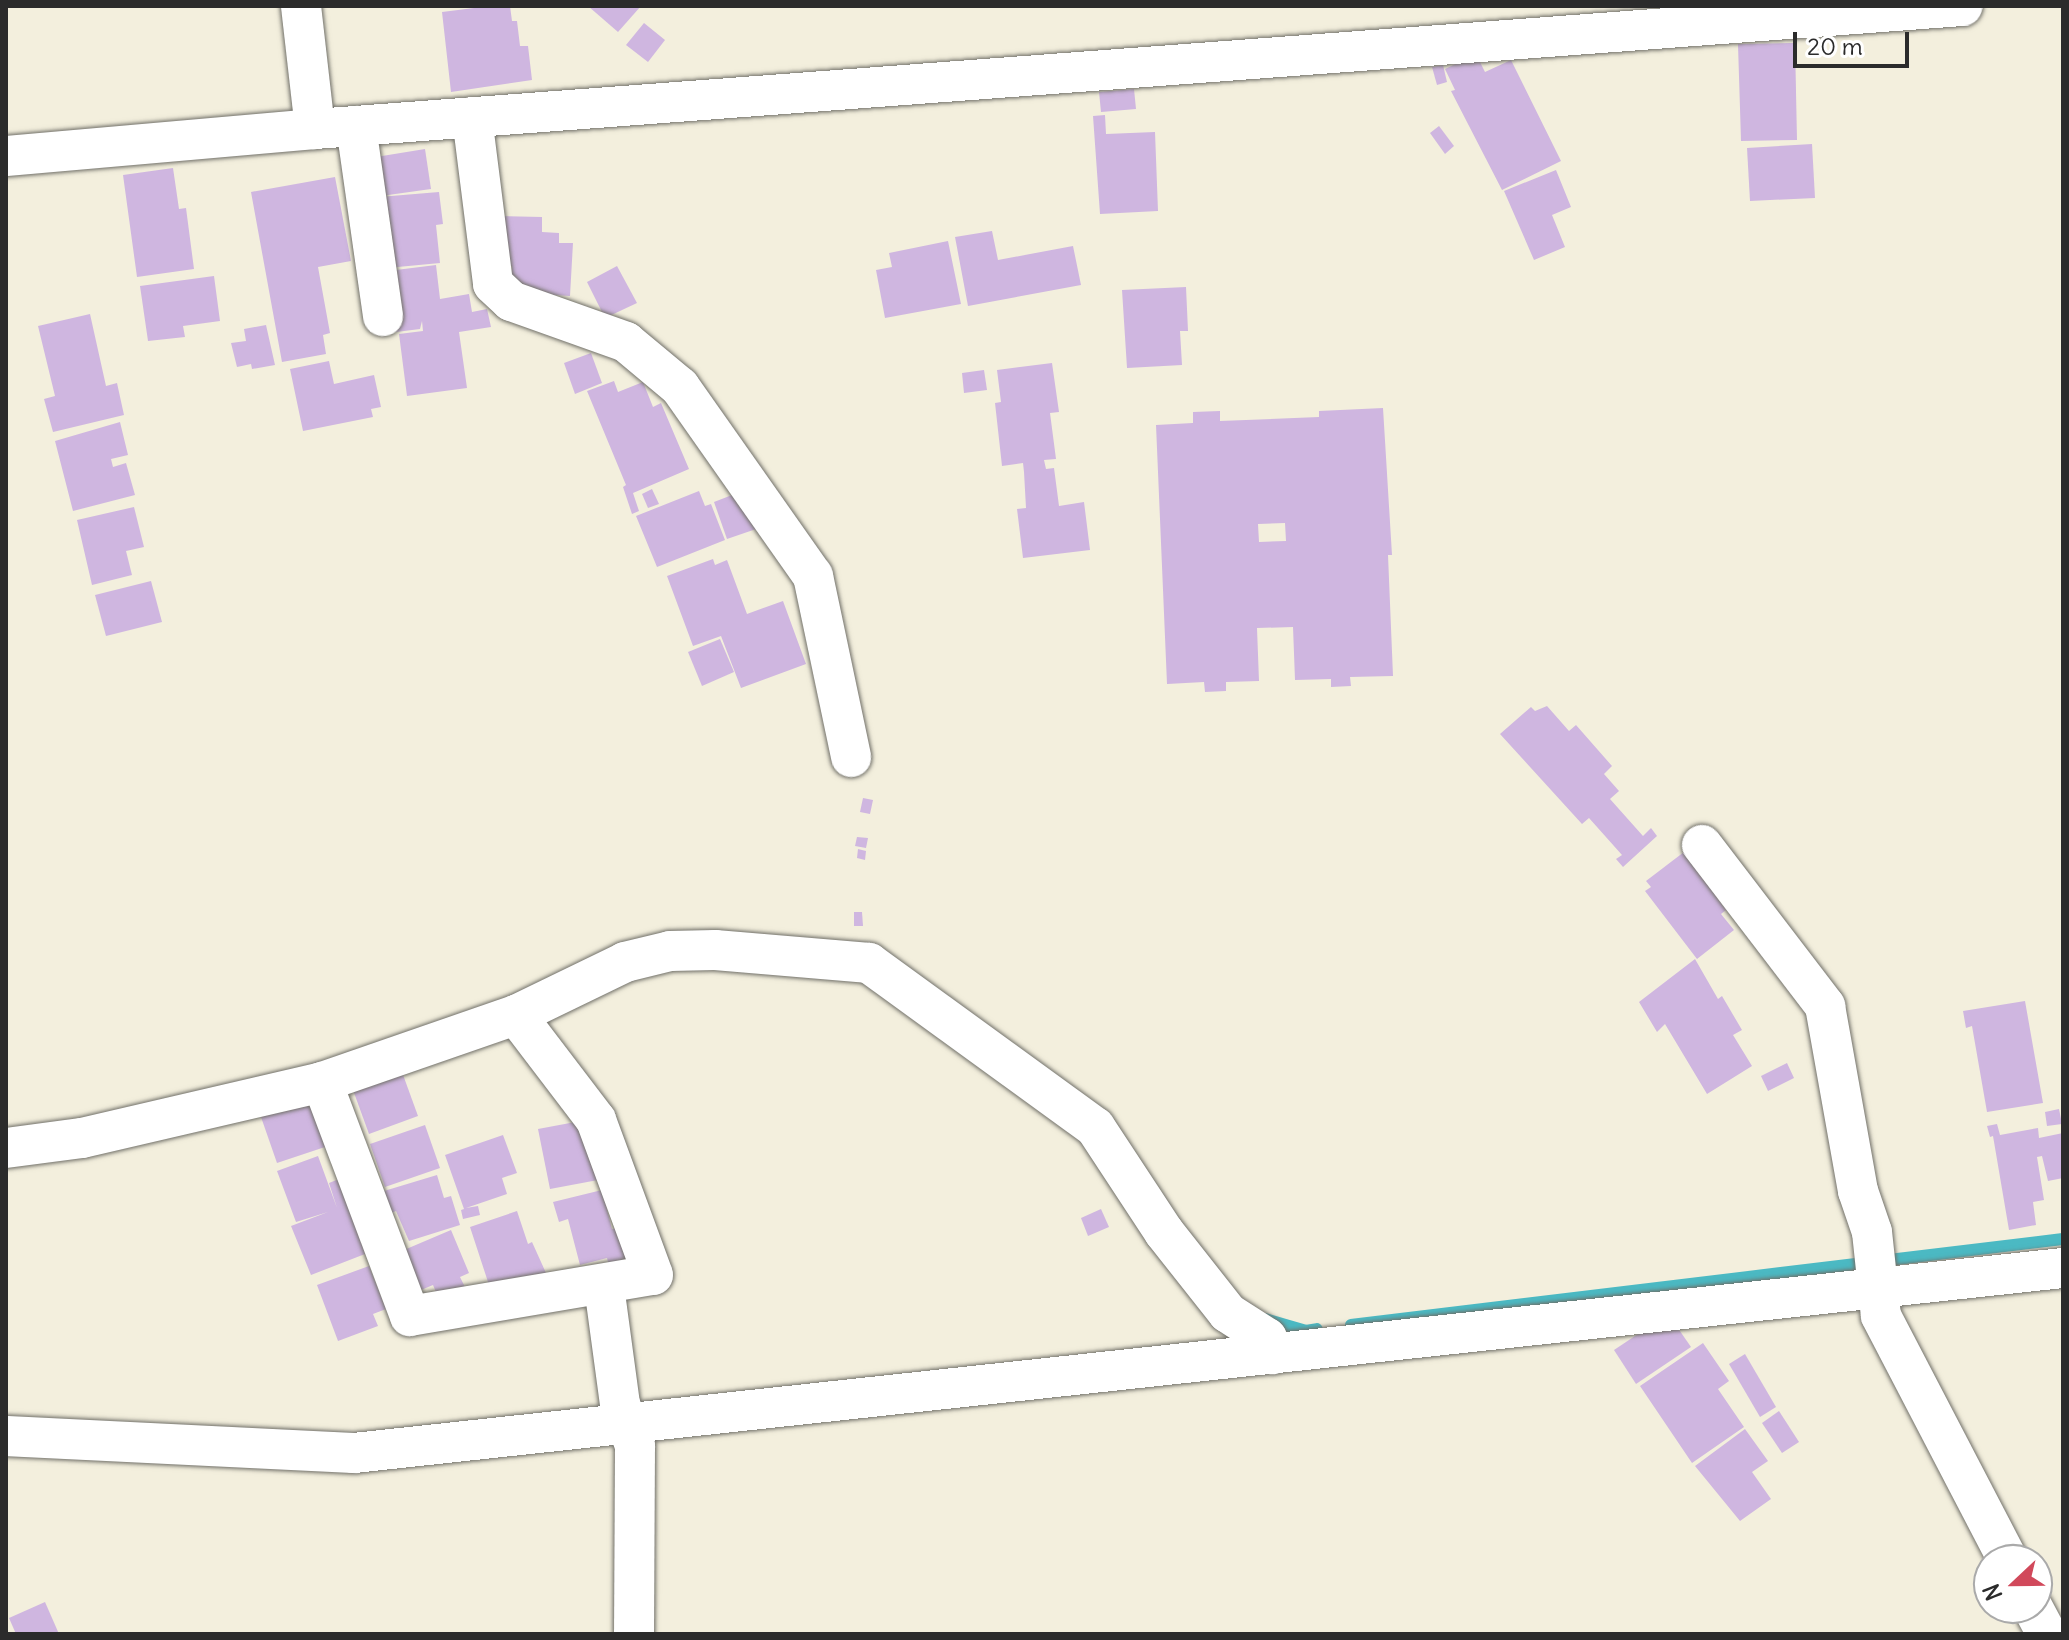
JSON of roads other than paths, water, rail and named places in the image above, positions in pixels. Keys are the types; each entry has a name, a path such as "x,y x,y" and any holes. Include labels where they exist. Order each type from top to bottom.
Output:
{"street":[{"path":"301,6 315,129"},
{"path":"6,156 1592,18 1962,6"},
{"path":"472,117 493,284 511,301 626,342 680,387 813,576 851,757"},
{"path":"356,126 383,316"},
{"path":"1702,845 1825,1006 1858,1191 1872,1232 1881,1316 2000,1544"},
{"path":"6,1148 97,1135 322,1082 516,1015 625,962 670,951 715,950 869,963 1095,1127 1164,1232 1228,1313 1267,1338 1272,1354"},
{"path":"322,1082 410,1316 604,1286 653,1275 596,1120 516,1015"},
{"path":"6,1436 354,1453 2063,1268"},
{"path":"604,1286 620,1404 635,1446 634,1634"}],"waterway":[{"path":"1351,1325 2063,1239"},
{"path":"1265,1319 1306,1331 1317,1329"}]}
